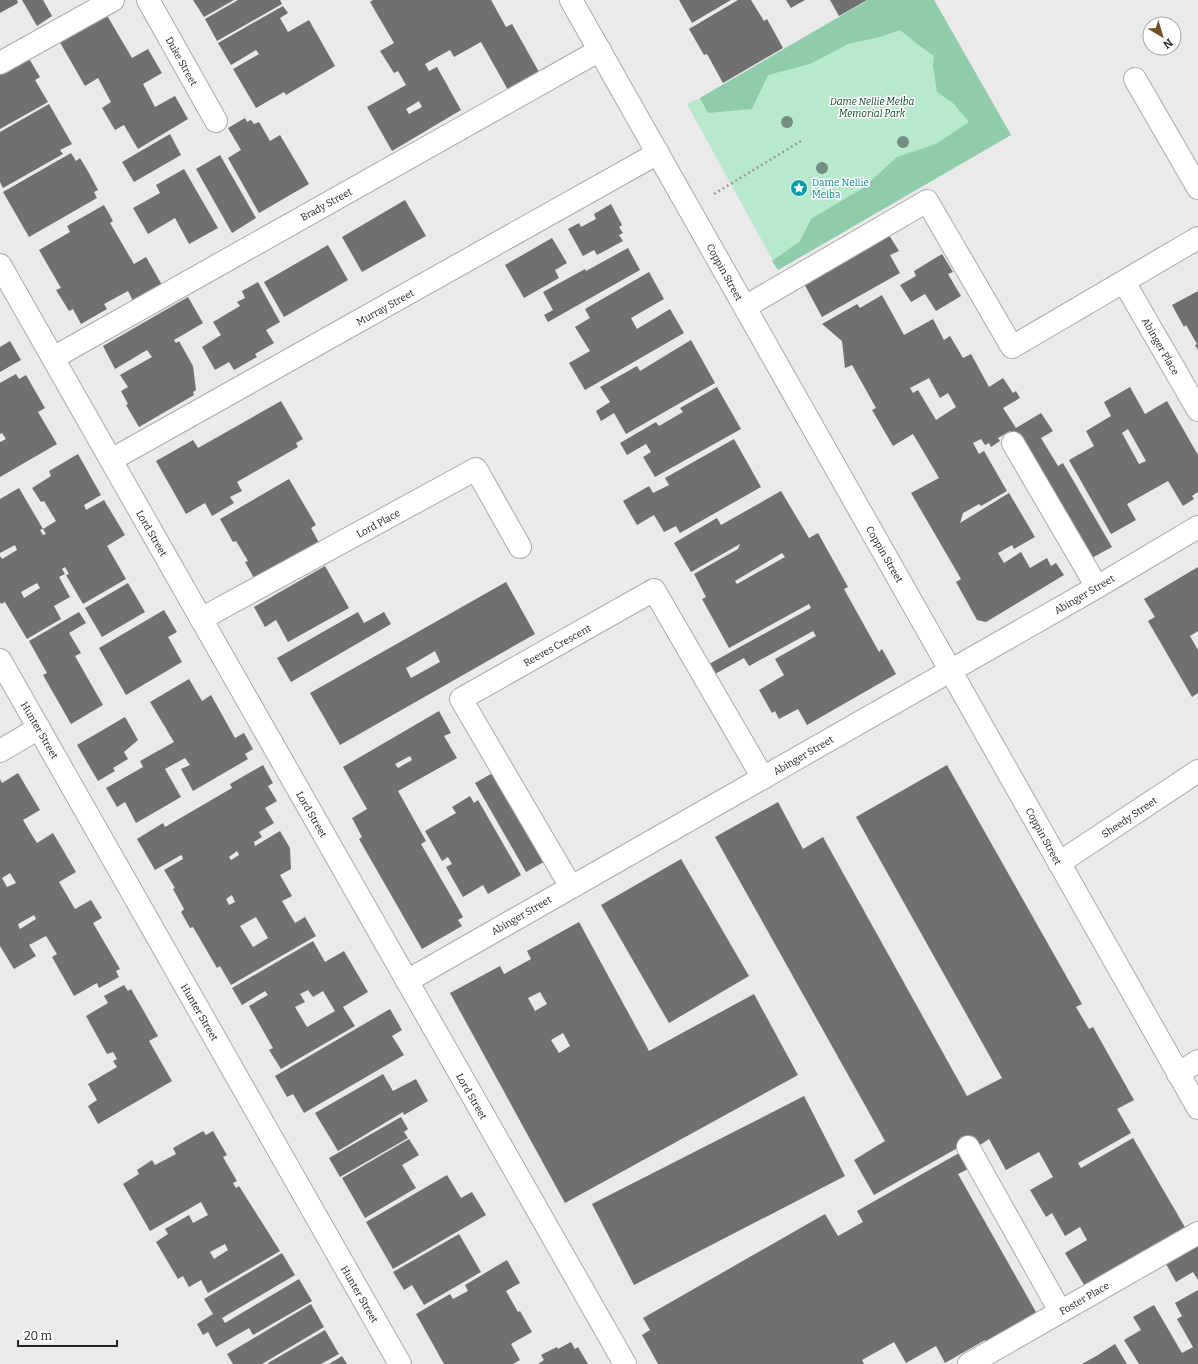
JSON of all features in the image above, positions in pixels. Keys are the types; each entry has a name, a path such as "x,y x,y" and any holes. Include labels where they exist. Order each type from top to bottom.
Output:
{"street":[{"path":"0,64 113,0"},
{"name":"Duke Street","path":"148,0 216,121"},
{"name":"Coppin Street","path":"571,0 1198,1108"},
{"name":"Brady Street","path":"53,358 600,50"},
{"path":"1135,79 1198,188"},
{"name":"Murray Street","path":"111,460 658,153"},
{"path":"745,307 928,201 1012,346 1198,238"},
{"name":"Lord Street","path":"0,265 625,1364"},
{"name":"Abinger Place","path":"1124,282 1198,410"},
{"path":"1013,443 1097,587"},
{"name":"Lord Place","path":"201,619 476,469 520,547"},
{"name":"Abinger Street","path":"407,981 951,671 1198,527"},
{"name":"Reeves Crescent","path":"571,887 461,699 654,590 764,778"},
{"name":"Hunter Street","path":"0,660 400,1364"},
{"path":"0,751 38,728"},
{"name":"Sheedy Street","path":"1059,863 1198,770"},
{"path":"1178,1074 1198,1061"},
{"path":"968,1147 1060,1311"},
{"name":"Foster Place","path":"970,1364 1198,1233"}],"path":[{"path":"689,208 802,141"}],"green space":[{"name":"Dame Nellie Melba Memorial Park","path":"868,0 934,0 1011,135 778,270 687,104 700,98"},
{"path":"868,0 934,0 1011,135 778,270 772,261 800,241 811,219 863,188 897,157 936,144 969,122 953,103 937,92 933,65 934,56 900,30 880,37 848,44 810,64 768,75 752,109 708,113 700,98"}],"building":[{"path":"0,0 17,0 18,3 0,13"},
{"path":"22,0 43,0 52,16 37,26"},
{"path":"193,0 234,0 204,17"},
{"path":"238,0 280,0 282,4 217,41 205,19"},
{"path":"373,0 491,0 506,27 512,24 539,72 508,90 481,42 454,57 450,50 425,64 429,71 437,67 461,110 392,151 367,107 406,85 398,71 394,73 380,51 394,43 370,2","holes":["419,101 422,107 409,114 406,109"]},
{"path":"679,0 731,0 692,23"},
{"path":"738,0 751,0 764,21 767,19 783,48 723,83 707,54 704,55 689,29"},
{"path":"786,0 805,0 791,8"},
{"path":"830,0 867,0 839,16"},
{"path":"283,6 288,13 280,18 288,32 309,20 335,66 286,95 284,92 256,108 233,69 259,54 256,50 231,65 218,43"},
{"path":"105,12 132,58 148,49 162,73 143,84 155,107 175,96 188,119 138,149 124,125 115,130 102,108 111,102 98,78 85,86 58,39"},
{"path":"28,57 40,77 35,80 48,102 0,129 0,73"},
{"path":"49,104 72,144 60,150 63,154 3,188 0,182 0,132"},
{"path":"245,118 247,122 251,120 254,124 259,122 270,141 280,135 309,184 259,213 228,158 241,150 228,128"},
{"path":"170,134 181,155 134,182 122,162"},
{"path":"71,153 76,161 80,158 89,173 98,190 94,192 97,198 29,237 3,192"},
{"path":"220,155 256,218 232,233 196,169"},
{"path":"184,169 218,228 189,244 175,218 148,234 133,208 160,193 156,185"},
{"path":"405,200 426,236 362,272 342,237"},
{"path":"611,204 622,225 619,227 623,233 619,235 623,241 597,255 594,250 583,256 568,229 579,223 581,227 596,219 594,214"},
{"path":"104,205 113,221 110,223 134,264 146,257 162,285 133,301 128,291 104,304 107,309 81,324 73,309 69,311 56,290 61,288 39,250 70,232 67,226"},
{"path":"887,232 899,251 890,255 900,273 822,317 802,280"},
{"path":"552,238 567,263 555,270 559,278 524,298 505,265"},
{"path":"328,245 348,280 284,317 264,282"},
{"path":"628,248 640,270 548,322 544,315 553,310 543,292"},
{"path":"942,254 953,272 948,274 961,296 936,311 925,294 911,302 900,285 916,276 914,271"},
{"path":"649,272 664,299 631,318 637,329 670,309 684,333 585,390 569,363 590,351 575,327 590,318 585,309"},
{"path":"258,282 280,322 266,330 274,343 255,354 257,357 234,370 229,362 215,370 202,347 221,335 213,322 240,306 237,302 245,298 242,291"},
{"path":"1198,291 1198,350 1195,345 1197,344 1186,325 1184,327 1172,305"},
{"path":"882,295 904,335 933,319 944,340 950,336 963,358 971,354 989,387 1003,378 1013,393 1016,391 1020,398 1003,408 1016,428 1041,413 1053,431 1041,438 1058,466 1063,463 1112,547 1088,560 1010,431 998,438 1000,441 991,447 989,443 985,445 981,439 973,443 979,454 984,451 1007,491 981,506 979,504 963,513 960,523 1009,493 1035,537 1014,549 1012,545 998,553 1004,563 1021,552 1030,568 1047,558 1051,566 1056,563 1064,575 986,622 977,620 956,582 961,579 911,493 939,478 913,434 893,446 872,410 876,408 852,365 845,368 842,341 822,324 857,304 860,308","holes":["929,378 940,398 948,393 956,407 936,420 918,390 913,393 910,388"]},
{"path":"188,297 203,323 174,340 176,343 179,341 193,366 196,390 193,392 194,395 139,427 126,405 128,404 121,391 128,387 120,375 152,357 147,350 115,369 103,346"},
{"path":"691,340 715,383 626,434 614,413 601,421 596,411 610,402 600,387 637,366 640,371"},
{"path":"10,341 21,360 0,372 0,347"},
{"path":"16,374 19,379 26,375 45,408 38,412 57,444 0,477 0,442 6,439 2,433 0,434 0,383"},
{"path":"717,387 741,429 655,477 643,457 651,452 646,444 627,455 620,443 656,422 659,426 683,412 680,408"},
{"path":"1130,387 1145,414 1167,401 1198,455 1198,492 1192,496 1194,499 1183,506 1168,481 1127,504 1136,520 1111,534 1069,460 1094,446 1086,431 1111,416 1104,402","holes":["1128,429 1146,461 1139,464 1122,433"]},
{"path":"281,401 303,439 296,443 298,447 237,482 242,491 230,497 234,503 212,516 205,503 186,514 156,461 193,440 198,448"},
{"path":"734,439 761,487 680,533 676,526 664,532 654,515 637,525 623,501 649,486 653,493 669,485 665,478"},
{"path":"78,454 101,495 84,505 86,510 104,500 125,535 107,546 126,579 83,604 66,575 69,574 65,567 62,569 65,574 59,577 70,597 54,606 61,619 27,639 5,602 1,604 0,602 0,556 2,559 17,550 15,545 0,553 0,499 19,488 43,529 56,521 44,501 41,502 32,488 51,476 49,471","holes":["43,529 46,534 43,535 40,530","37,583 40,588 24,598 21,592"]},
{"path":"289,479 316,525 311,528 323,550 259,587 245,562 248,561 236,541 233,542 220,519"},
{"path":"781,491 809,538 818,533 848,587 844,589 879,652 882,649 896,674 807,725 798,709 779,719 775,711 772,713 759,690 784,675 775,659 816,636 813,631 749,666 744,658 715,674 709,664 811,608 809,604 729,648 702,599 706,597 694,574 738,549 740,544 691,572 674,543 717,518 721,525","holes":["782,553 785,557 737,584 735,581"]},
{"path":"325,566 349,608 288,642 276,620 265,627 254,607"},
{"path":"1198,567 1198,631 1190,636 1198,650 1198,693 1192,697 1148,621 1155,617 1144,599"},
{"path":"506,582 535,634 340,745 310,693","holes":["435,651 440,662 411,678 406,668"]},
{"path":"128,583 145,612 102,637 85,608"},
{"path":"164,610 177,632 168,637 182,662 126,695 99,648"},
{"path":"79,612 86,623 69,633 81,653 75,656 103,705 71,724 43,675 47,673 29,641"},
{"path":"358,612 364,623 384,612 391,624 291,682 277,658"},
{"path":"189,679 202,701 211,695 235,738 244,733 253,749 245,754 248,759 193,791 181,769 190,765 185,758 165,769 181,797 136,823 125,802 117,807 106,788 143,767 140,761 174,742 150,702"},
{"path":"439,711 451,733 444,736 457,758 398,791 426,841 421,844 463,917 458,920 462,926 422,949 359,839 362,837 352,818 367,809 343,767","holes":["410,756 412,760 398,768 395,764"]},
{"path":"125,717 138,740 124,752 128,759 113,768 115,771 98,781 77,745"},
{"path":"263,765 273,783 268,786 277,801 265,808 274,823 259,832 262,837 254,842 255,846 280,831 290,848 291,869 280,875 292,896 282,901 295,923 305,917 316,936 231,985 220,966 217,968 193,927 190,928 181,912 184,909 173,889 175,888 164,870 183,859 182,856 181,855 155,870 137,839 163,823 165,827 232,788 230,784","holes":["237,851 239,855 231,860 229,857","232,895 235,902 229,905 226,899","256,917 268,938 253,947 240,926"]},
{"path":"947,765 1082,1004 1076,1007 1089,1029 1093,1027 1134,1100 1117,1109 1131,1133 1078,1163 1081,1168 1133,1138 1186,1229 1086,1288 1065,1253 1087,1240 1080,1227 1065,1236 1052,1213 1046,1217 1030,1190 1053,1177 1039,1152 1006,1170 989,1139 980,1145 970,1141 874,1195 854,1160 885,1141 715,837 778,802 803,849 823,837 967,1096 1002,1078 856,817"},
{"path":"498,770 549,859 526,872 475,783"},
{"path":"18,773 40,810 23,820 37,843 53,833 76,872 59,882 75,909 91,900 102,918 93,923 120,969 116,971 119,977 99,988 97,983 74,996 52,957 57,954 46,936 29,945 36,956 14,969 0,946 0,779 2,783","holes":["10,873 16,883 7,887 2,878","34,915 36,919 20,929 18,924"]},
{"path":"470,796 474,803 478,800 521,875 488,894 483,885 463,897 446,867 452,864 448,857 442,861 425,831 456,813 452,807"},
{"path":"681,859 749,976 669,1023 601,905"},
{"path":"579,922 649,1051 754,994 798,1075 565,1203 450,993 500,966 504,974 531,959 527,951","holes":["540,992 547,1004 535,1011 528,998","563,1033 570,1046 559,1053 551,1040"]},
{"path":"313,941 325,962 344,951 368,992 343,1007 355,1026 281,1069 269,1050 273,1048 249,1006 268,995 265,991 242,1005 232,988","holes":["308,990 313,997 323,991 335,1011 307,1027 295,1007 305,1002 300,994"]},
{"path":"124,985 128,991 131,989 158,1036 149,1041 172,1081 98,1124 88,1106 97,1100 88,1084 117,1067 113,1061 117,1059 113,1052 107,1054 86,1016 108,1003 104,996"},
{"path":"390,1009 402,1030 392,1036 404,1055 304,1113 293,1094 287,1097 275,1076"},
{"path":"383,1074 393,1091 416,1079 428,1101 404,1115 403,1112 338,1151 315,1113"},
{"path":"804,1096 845,1176 634,1285 592,1204"},
{"path":"401,1117 408,1129 404,1132 408,1138 340,1177 329,1158"},
{"path":"203,1131 206,1135 213,1131 227,1155 223,1157 237,1181 233,1183 236,1188 239,1186 280,1251 208,1293 201,1280 189,1287 183,1276 178,1279 156,1242 168,1234 165,1229 189,1215 193,1223 208,1215 201,1202 150,1231 123,1184 139,1174 137,1170 152,1160 155,1165 176,1154 173,1148","holes":["225,1244 228,1250 214,1259 210,1252"]},
{"path":"409,1139 419,1155 402,1165 416,1188 365,1218 342,1178"},
{"path":"959,1153 968,1169 958,1174 1041,1321 990,1349 985,1340 945,1363 936,1346 906,1363 894,1342 862,1360 864,1364 658,1364 642,1335 650,1330 643,1318 825,1214 838,1236 863,1222 857,1211"},
{"path":"447,1175 461,1198 472,1192 486,1215 393,1269 366,1222"},
{"path":"459,1234 481,1272 424,1305 412,1285 404,1290 393,1272"},
{"path":"1198,1243 1198,1280 1193,1272 1176,1282 1165,1262"},
{"path":"282,1253 295,1275 222,1318 225,1323 299,1279 312,1301 253,1335 249,1328 216,1347 208,1332 203,1335 197,1324 213,1314 204,1299"},
{"path":"507,1260 520,1283 506,1291 532,1332 511,1344 520,1360 513,1364 444,1364 416,1314 450,1294 453,1299 468,1291 465,1285"},
{"path":"1198,1290 1198,1364 1139,1364 1124,1340 1141,1330 1133,1317 1154,1305 1182,1353 1193,1347 1177,1319 1182,1316 1175,1303"},
{"path":"311,1304 324,1327 262,1364 233,1364 227,1354"},
{"path":"325,1330 339,1354 321,1364 268,1363"},
{"path":"571,1342 575,1349 578,1347 588,1364 538,1364 544,1360 541,1355 557,1347 558,1349"},
{"path":"1115,1344 1127,1364 1082,1364 1098,1355"},
{"path":"342,1356 347,1364 329,1364"}],"place":[{"name":"Dame Nellie Melba","path":"799,188"}]}
